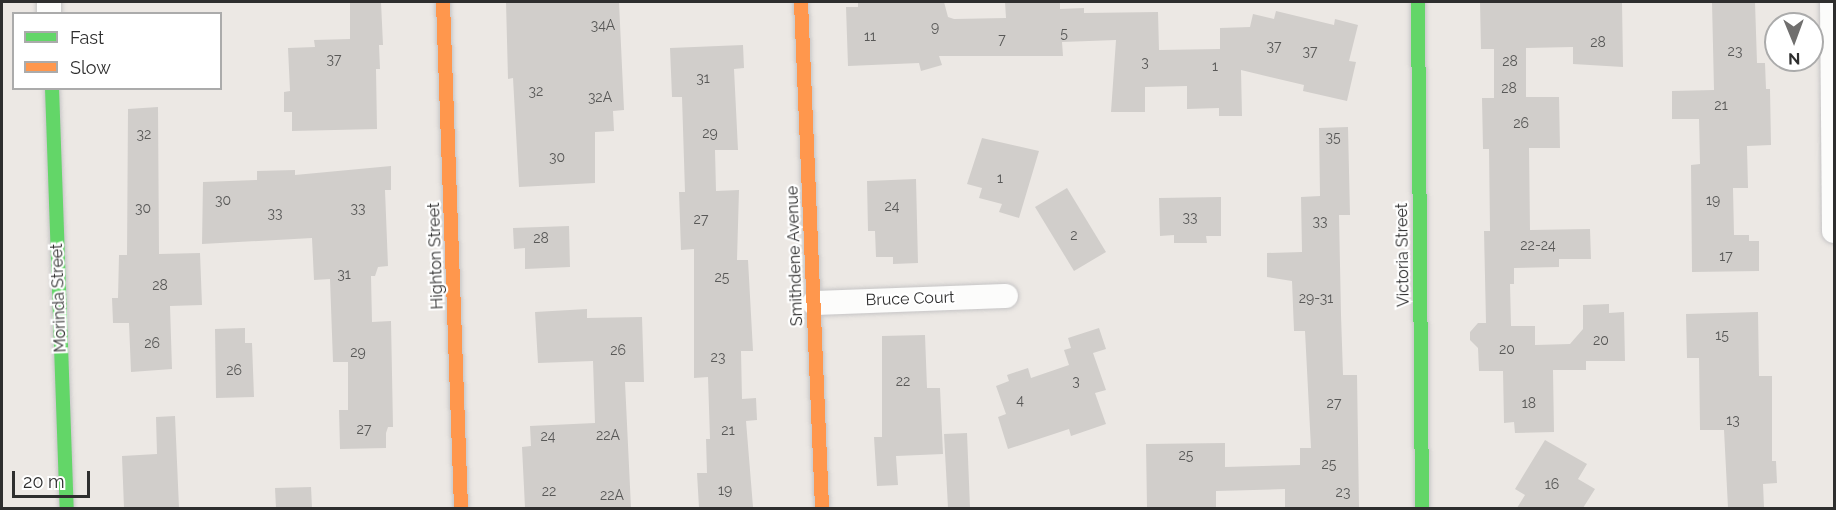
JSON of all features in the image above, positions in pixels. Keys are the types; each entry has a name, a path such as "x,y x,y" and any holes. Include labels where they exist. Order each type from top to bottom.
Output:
{"street":[{"name":"Highton Street","path":"443,2 461,508"},
{"name":"Smithdene Avenue","path":"801,2 822,508"},
{"name":"Victoria Street","path":"1418,2 1422,508"},
{"path":"1832,2 1834,231"},
{"name":"Morinda Street","path":"52,90 67,508"},
{"name":"Bruce Court","path":"814,303 1006,296"}],"building":[{"path":"350,2 381,2 383,45 379,45 380,69 376,69 377,129 292,131 292,112 284,112 284,92 290,91 288,48 315,47 314,40 350,39"},
{"path":"506,2 619,2 624,110 613,111 614,131 595,132 595,183 519,187 513,78 508,79"},
{"path":"858,2 944,2 948,17 954,19 1006,18 1005,2 1060,2 1060,9 1084,8 1084,13 1158,12 1159,50 1220,49 1220,28 1250,27 1253,14 1274,19 1276,11 1334,25 1335,19 1358,25 1349,61 1356,62 1347,101 1303,91 1304,85 1241,70 1242,116 1219,116 1219,108 1187,109 1187,86 1145,87 1145,112 1111,112 1116,40 1062,42 1063,56 939,56 942,65 921,71 919,63 848,66 846,7 858,7"},
{"path":"1480,2 1622,2 1623,67 1573,64 1573,47 1526,48 1526,97 1559,97 1560,148 1529,148 1530,230 1590,229 1591,259 1559,259 1559,267 1514,268 1514,284 1510,284 1511,326 1535,326 1535,345 1570,344 1583,329 1583,305 1609,304 1609,313 1624,312 1625,361 1586,361 1586,370 1553,370 1554,432 1515,433 1514,422 1504,423 1503,371 1479,371 1478,348 1470,340 1470,332 1478,323 1486,323 1484,231 1490,231 1489,149 1483,149 1482,98 1494,98 1494,49 1481,49"},
{"path":"1712,2 1755,2 1757,63 1764,63 1766,89 1770,89 1771,145 1747,146 1748,188 1733,188 1734,235 1749,235 1749,241 1759,241 1759,271 1692,272 1691,165 1700,164 1699,119 1672,119 1672,91 1714,90"},
{"path":"743,45 744,68 734,69 738,150 715,150 716,191 739,190 737,260 748,260 753,351 741,351 742,399 756,398 757,420 746,421 753,507 699,508 697,473 707,473 706,439 710,439 708,377 694,378 694,249 681,250 679,192 685,192 682,97 672,97 670,48"},
{"path":"158,107 159,254 200,253 202,305 170,306 172,369 131,372 129,323 113,323 112,298 118,298 119,255 127,255 128,109"},
{"path":"1348,127 1350,215 1339,215 1341,315 1343,375 1357,375 1359,508 1285,508 1285,489 1216,491 1216,508 1147,508 1146,444 1225,443 1225,467 1300,465 1300,448 1311,448 1305,331 1294,331 1292,281 1267,277 1267,253 1302,252 1301,197 1320,196 1319,128"},
{"path":"982,138 1039,151 1019,218 999,212 1002,204 979,198 982,188 967,184"},
{"path":"391,166 391,190 385,190 388,266 378,267 375,276 371,276 372,322 391,321 393,427 388,427 386,433 386,448 340,449 339,410 348,410 348,362 333,362 330,279 314,280 312,238 202,244 203,182 257,180 257,171 295,170 295,175"},
{"path":"916,179 918,263 893,264 893,257 876,257 875,231 868,231 867,181"},
{"path":"1067,188 1106,252 1074,271 1035,207"},
{"path":"1221,197 1221,236 1206,236 1207,243 1174,243 1174,235 1160,236 1159,198"},
{"path":"569,226 570,267 525,269 525,248 514,249 513,228"},
{"path":"587,309 587,318 642,317 644,382 625,382 631,508 525,508 522,447 531,446 530,426 595,423 593,361 538,363 535,312"},
{"path":"1758,312 1759,376 1772,376 1772,461 1776,461 1777,483 1763,484 1764,507 1728,508 1724,430 1700,430 1699,358 1687,358 1686,314"},
{"path":"245,328 245,343 252,343 254,397 216,398 215,329"},
{"path":"1099,328 1106,349 1093,353 1106,390 1095,393 1106,424 1071,436 1069,429 1008,449 998,417 1006,414 996,386 1009,381 1007,375 1028,368 1031,378 1069,365 1064,350 1071,348 1068,338"},
{"path":"925,335 927,388 940,388 943,454 896,456 898,485 877,486 874,437 882,437 882,336"},
{"path":"175,416 179,508 124,508 122,456 157,454 156,417"},
{"path":"967,433 970,508 948,508 944,434"},
{"path":"1545,440 1587,464 1578,479 1595,489 1583,508 1517,508 1525,495 1515,489"},
{"path":"311,487 312,508 276,508 275,488"}],"traffic: fast":[{"path":"1418,2 1422,508"},
{"path":"52,90 67,508"}],"traffic: slow":[{"path":"443,2 461,508"},
{"path":"801,2 822,508"}]}
